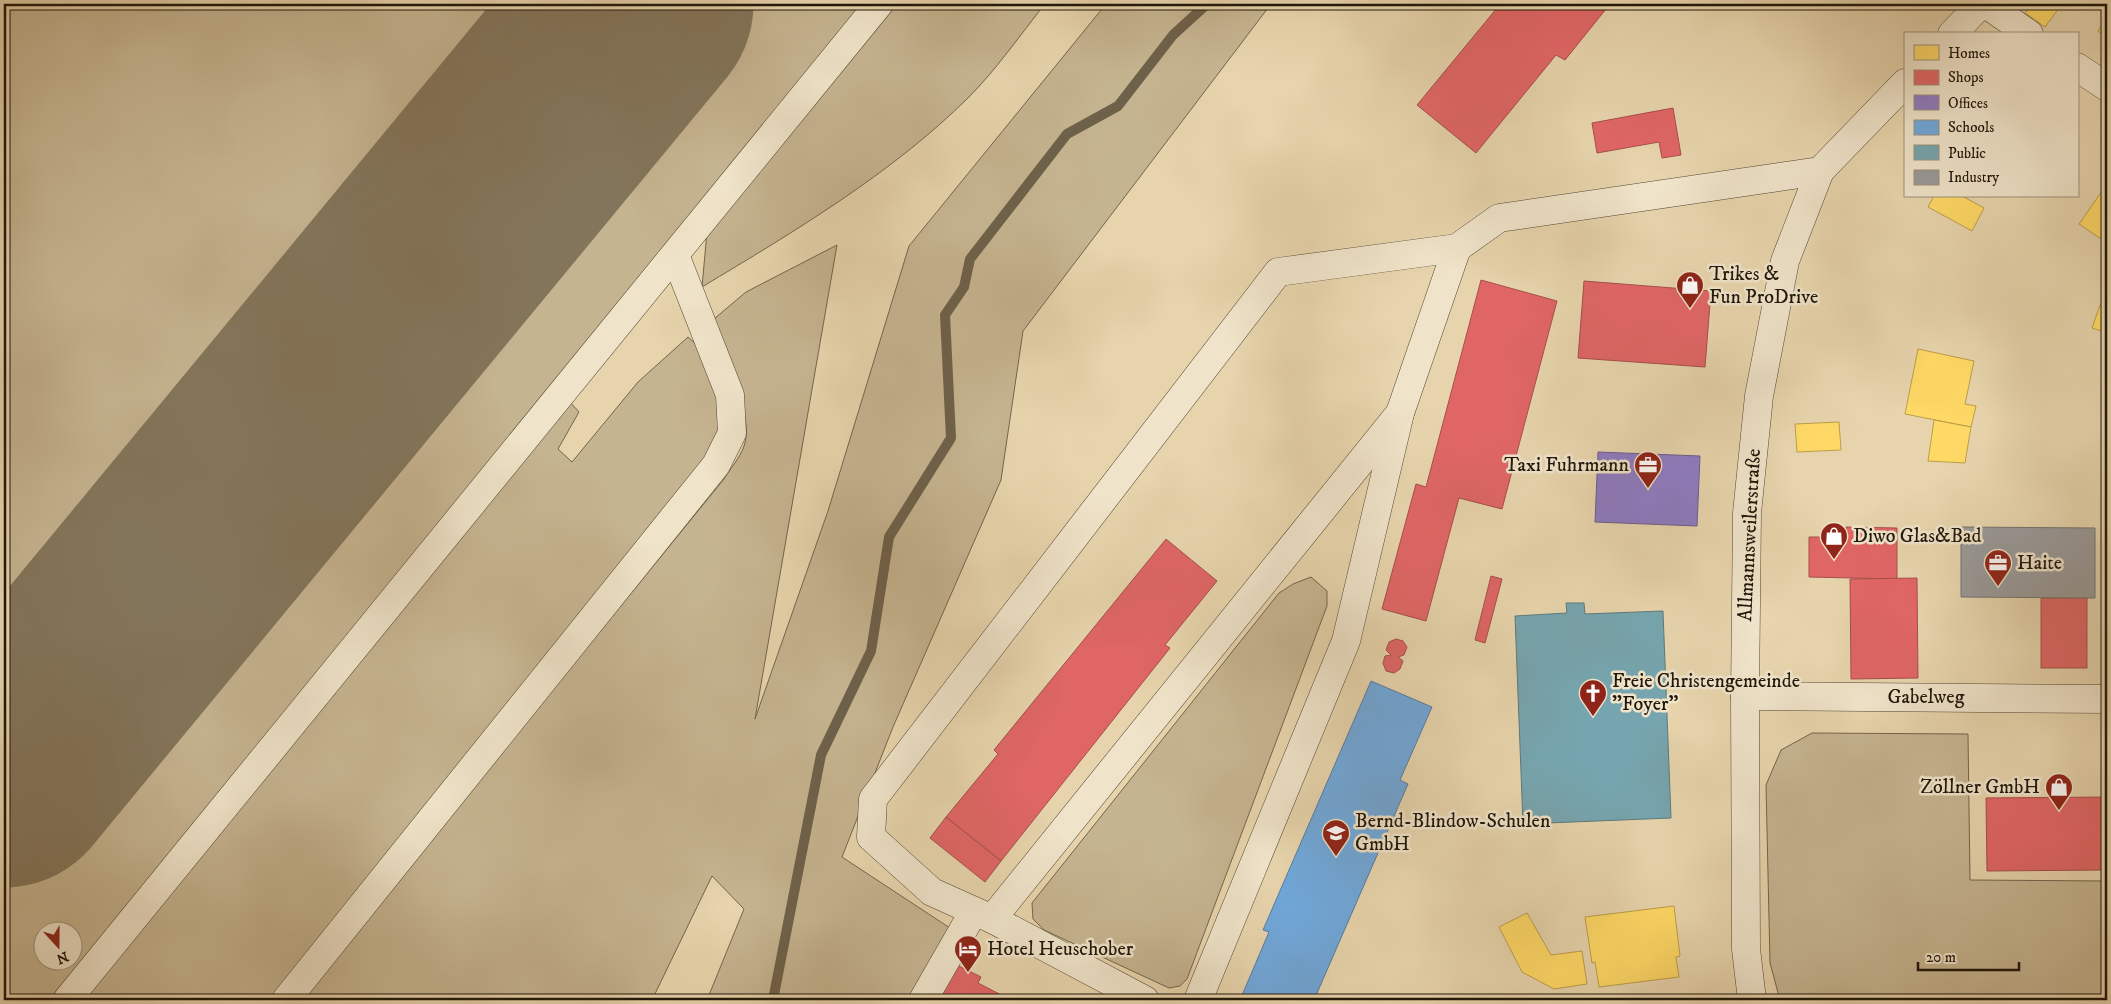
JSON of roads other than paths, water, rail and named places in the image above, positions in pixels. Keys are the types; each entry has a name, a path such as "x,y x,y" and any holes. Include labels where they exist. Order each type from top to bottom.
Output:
{"street":[{"path":"67,1000 879,4"},
{"path":"1954,32 1981,4"},
{"path":"1986,4 2026,32"},
{"path":"2078,68 2107,87"},
{"name":"Allmannsweilerstraße","path":"1752,1000 1746,949 1745,696 1747,513 1759,396 1785,261 1820,171 1904,84"},
{"path":"1145,1000 983,915 932,892 871,837 873,799 1278,272 1457,248 1499,218 1820,171"},
{"path":"1198,1000 1346,641 1400,412 1457,248"},
{"path":"286,1000 716,465 732,433 730,395 675,255"},
{"path":"924,1000 983,915 1400,412"},
{"name":"Gabelweg","path":"1745,696 2107,699"}],"waterway":[{"path":"773,1000 821,755 871,651 889,537 951,438 945,315 964,287 970,259 1067,134 1118,106 1173,35 1207,4"}],"place":[{"name":"Trikes & Fun ProDrive","path":"1690,309"},
{"name":"Taxi Fuhrmann","path":"1648,489"},
{"name":"Diwo Glas&Bad","path":"1834,560"},
{"name":"Haite","path":"1998,587"},
{"name":"Freie Christengemeinde \"Foyer\"","path":"1593,717"},
{"name":"Zöllner GmbH","path":"2059,811"},
{"name":"Bernd-Blindow-Schulen GmbH","path":"1336,857"},
{"name":"Hotel Heuschober","path":"968,973"}]}
